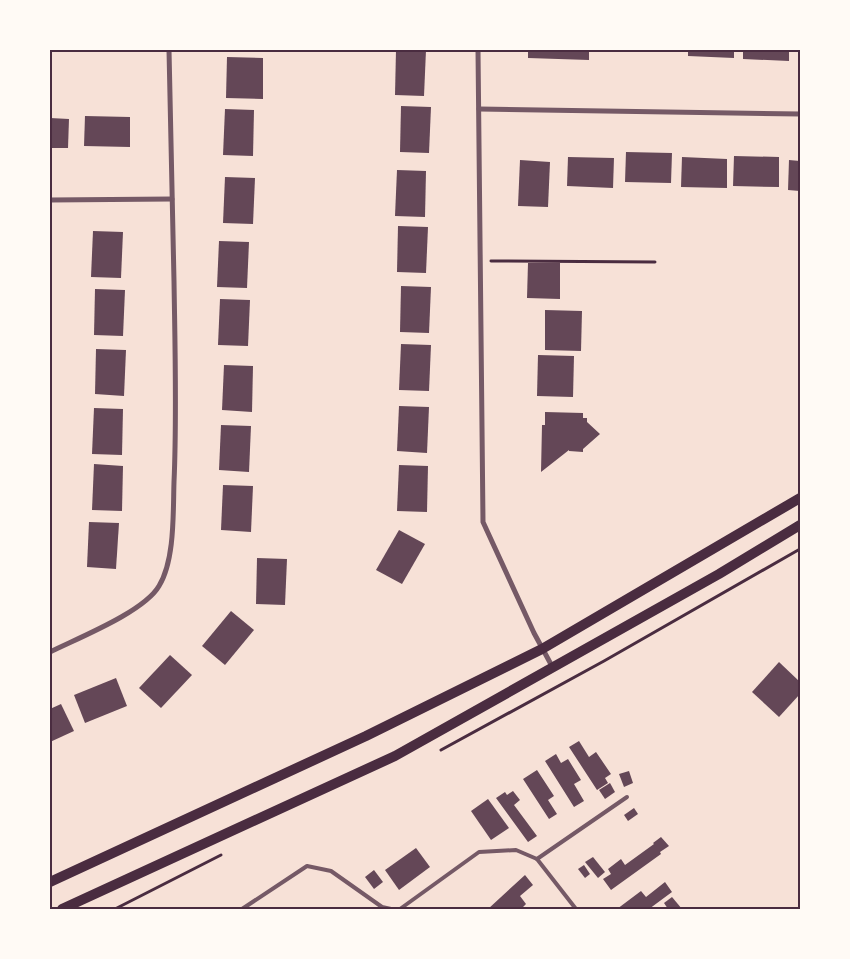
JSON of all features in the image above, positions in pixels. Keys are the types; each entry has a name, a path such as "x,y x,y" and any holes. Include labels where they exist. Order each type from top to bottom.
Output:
{"main road":[{"path":"50,882 366,736 542,650 800,498"},
{"path":"62,909 395,756 719,574 800,525"}],"street":[{"path":"50,652 136,609 151,598 160,586 172,545 176,373 169,50"},
{"path":"478,50 483,522 542,650 554,668"},
{"path":"479,109 800,114"},
{"path":"50,200 172,199"}],"lane":[{"path":"537,859 627,797"},
{"path":"400,909 479,852 516,850 537,859 576,909"},
{"path":"242,909 307,866 331,871 382,907 391,909"}],"path":[{"path":"480,261 655,262"}],"building":[{"path":"396,50 426,50 424,96 395,95"},
{"path":"528,50 589,50 589,60 528,58"},
{"path":"688,50 734,50 734,58 688,56"},
{"path":"743,50 789,50 789,61 743,59"},
{"path":"227,57 263,58 263,99 226,98"},
{"path":"401,106 431,107 429,153 400,152"},
{"path":"225,109 254,110 253,156 223,155"},
{"path":"85,116 130,117 130,147 84,146"},
{"path":"50,118 69,119 68,148 50,148"},
{"path":"626,152 672,153 671,183 625,182"},
{"path":"734,156 779,157 779,187 733,186"},
{"path":"568,157 614,158 613,188 567,186"},
{"path":"682,157 727,159 727,188 681,187"},
{"path":"520,160 550,162 548,207 518,206"},
{"path":"789,160 800,161 800,191 788,190"},
{"path":"397,170 426,171 425,217 395,216"},
{"path":"225,177 255,178 253,224 223,223"},
{"path":"398,226 428,227 426,273 397,272"},
{"path":"93,231 123,232 121,278 91,277"},
{"path":"219,241 249,242 247,288 217,287"},
{"path":"528,263 560,263 560,299 527,298"},
{"path":"401,286 431,287 429,333 400,332"},
{"path":"95,289 125,290 123,336 94,335"},
{"path":"220,299 250,300 248,346 218,345"},
{"path":"545,310 582,311 581,351 545,350"},
{"path":"401,344 431,345 429,391 399,390"},
{"path":"96,349 126,350 124,396 95,394"},
{"path":"538,355 574,356 573,397 537,396"},
{"path":"224,365 253,366 252,412 222,410"},
{"path":"399,406 429,407 427,453 397,451"},
{"path":"94,408 123,409 122,455 92,454"},
{"path":"545,412 583,413 583,418 587,418 587,422 600,434 583,449 583,452 569,450 541,472 542,425 545,425"},
{"path":"221,425 251,426 249,472 219,470"},
{"path":"94,464 123,466 122,511 92,510"},
{"path":"399,465 428,466 427,512 397,511"},
{"path":"223,485 253,486 251,532 221,530"},
{"path":"89,522 119,523 116,569 87,567"},
{"path":"399,530 425,544 402,584 376,570"},
{"path":"257,558 287,559 285,605 256,604"},
{"path":"231,611 254,630 225,665 202,646"},
{"path":"170,655 192,675 161,708 139,688"},
{"path":"779,662 800,682 800,694 779,717 752,692"},
{"path":"116,678 127,706 85,723 74,695"},
{"path":"61,704 74,731 50,742 50,709"},
{"path":"579,741 589,757 596,752 611,774 605,778 608,783 597,790 569,747"},
{"path":"556,754 561,763 568,759 581,780 574,784 584,801 574,807 545,761"},
{"path":"537,770 554,796 548,800 557,814 549,819 523,779"},
{"path":"629,771 633,783 624,787 619,774"},
{"path":"610,783 615,792 605,799 599,790"},
{"path":"513,791 520,800 514,805 537,836 528,842 496,798 505,792 507,795"},
{"path":"488,799 509,828 491,840 471,811"},
{"path":"634,808 638,814 628,821 624,815"},
{"path":"661,837 669,846 660,852 661,854 611,890 603,879 611,874 608,869 621,859 625,865"},
{"path":"416,848 430,867 399,890 385,870"},
{"path":"593,857 605,872 598,878 585,862"},
{"path":"584,865 590,874 585,878 578,869"},
{"path":"374,870 383,882 374,889 365,877"},
{"path":"525,875 533,885 520,896 526,904 521,909 488,909"},
{"path":"665,882 672,892 649,909 617,909 641,891 646,897"},
{"path":"672,897 682,909 668,909 664,903"}]}
